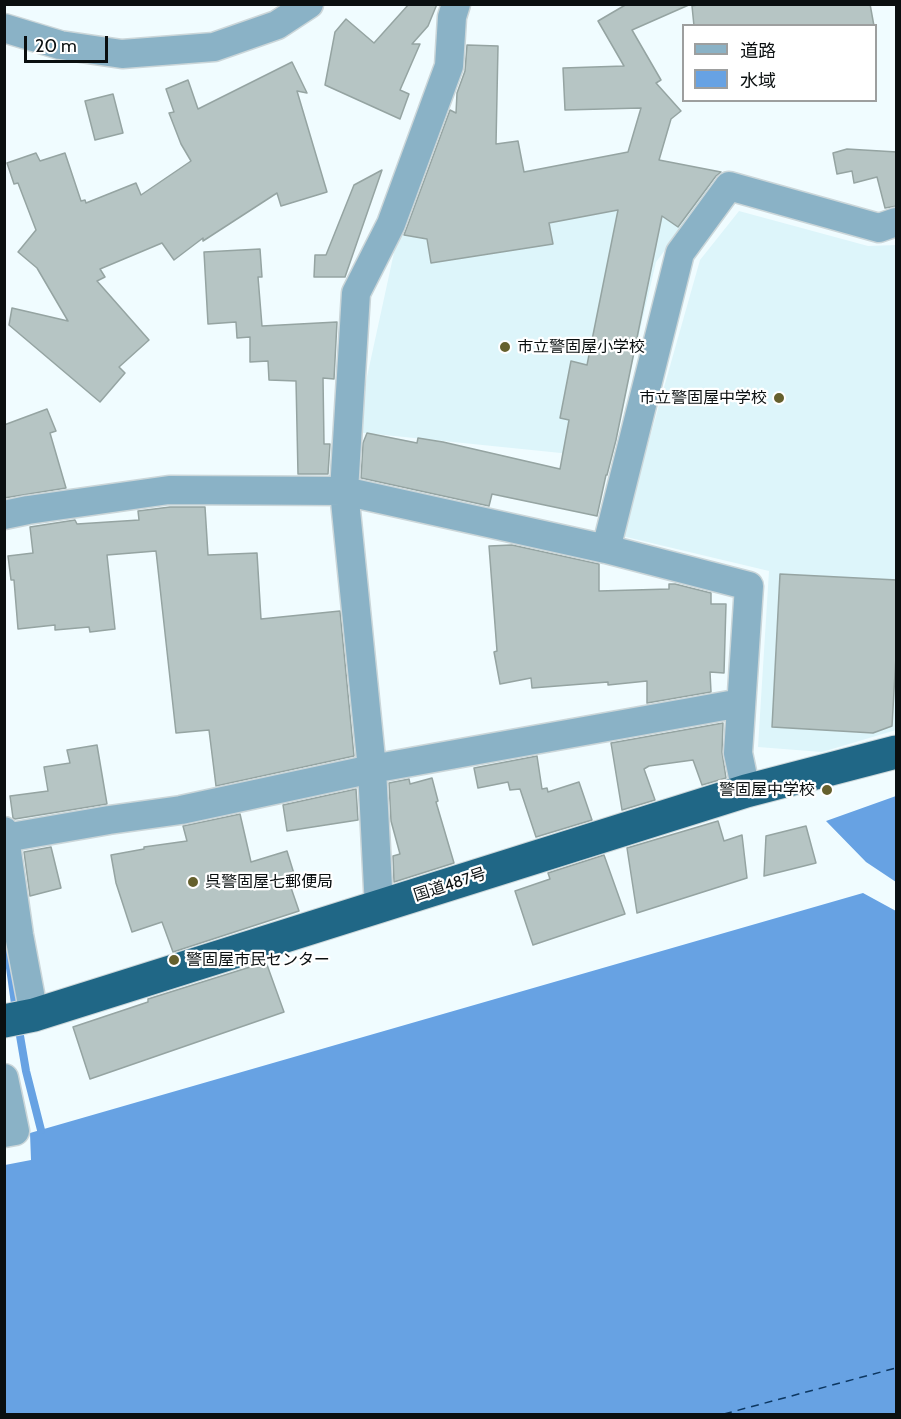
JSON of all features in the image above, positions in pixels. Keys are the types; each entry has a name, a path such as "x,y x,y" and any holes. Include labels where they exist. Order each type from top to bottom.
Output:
{"highway":[{"name":"国道487号","path":"20,1018 379,908 746,791 897,752"}],"street":[{"path":"4,28 60,45 122,54 214,47 277,25 309,4"},
{"path":"379,908 372,769 344,490 356,293 391,224 449,66 452,17 456,4"},
{"path":"606,549 680,253 729,186 879,228 897,222"},
{"path":"4,515 169,490 344,490 606,549 749,586 738,753 746,791"},
{"path":"5,838 181,810 372,769 741,703"},
{"path":"4,831 20,1018"},
{"path":"4,1078 15,1131 4,1133"}],"shaded area":[{"name":"市立警固屋小学校","path":"627,159 713,186 656,262 610,458 355,432 408,188 443,180"},
{"name":"市立警固屋中学校","path":"739,211 868,246 896,245 896,730 822,752 758,747 769,571 622,536 700,260"}],"water":[{"path":"896,796 896,882 866,862 826,821"},
{"path":"863,893 896,911 896,1414 5,1414 5,1165 31,1160 30,1133"}],"building":[{"path":"409,4 437,4 428,26 412,44 420,44 400,90 409,94 400,119 325,85 335,32 346,19 374,43"},
{"path":"627,4 691,4 632,30 661,80 656,83 681,111 671,119 659,160 721,172 678,227 662,216 616,440 597,516 492,494 489,506 361,478 363,443 367,433 417,443 418,438 443,442 560,469 569,420 560,418 571,361 587,365 618,210 549,223 553,244 431,263 427,239 404,235 450,110 456,113 457,93 465,71 467,45 498,46 496,144 518,141 524,172 628,152 641,108 565,110 563,68 624,66 598,21"},
{"path":"703,4 870,4 874,24 694,24 692,6"},
{"path":"292,62 307,93 297,91 327,192 281,206 277,193 203,241 203,238 174,260 162,243 100,269 105,277 97,281 149,340 119,367 125,373 100,402 9,325 12,308 68,321 37,268 18,252 36,230 18,183 14,184 7,163 36,153 40,161 65,153 81,201 85,200 86,203 136,183 141,195 191,161 181,144 169,113 174,112 166,89 188,80 198,109"},
{"path":"113,94 123,133 95,140 85,101"},
{"path":"847,149 897,152 897,206 885,208 877,177 854,183 852,171 837,174 833,153"},
{"path":"382,170 345,277 314,277 315,255 326,255 354,185"},
{"path":"260,249 262,277 258,277 262,326 337,322 334,379 323,378 324,444 330,444 328,474 298,474 296,381 269,380 268,361 250,362 250,337 237,338 236,322 208,324 204,252"},
{"path":"47,409 56,431 50,433 66,488 4,498 4,425"},
{"path":"170,507 205,507 208,555 257,553 261,619 340,611 354,756 216,786 209,730 176,733 156,551 107,555 115,629 90,632 89,627 55,630 55,625 18,629 14,580 11,580 8,556 33,553 30,527 75,520 77,524 139,520 138,511"},
{"path":"512,545 599,564 599,591 669,589 669,584 675,584 711,593 711,604 726,604 724,673 710,672 711,692 647,703 647,681 532,688 531,678 500,684 494,652 497,651 489,546"},
{"path":"780,574 897,580 897,639 892,726 873,733 772,727"},
{"path":"723,723 722,752 726,778 702,785 693,760 649,766 644,769 655,800 622,810 611,743"},
{"path":"97,745 107,804 13,818 10,796 48,791 44,767 70,763 67,750"},
{"path":"537,756 542,789 547,788 548,792 579,782 592,820 536,837 520,789 510,790 508,782 478,788 474,768"},
{"path":"432,778 438,801 436,802 454,863 394,882 393,856 400,854 391,821 389,783 409,779 410,784"},
{"path":"356,789 358,820 287,831 283,805"},
{"path":"240,814 251,862 287,851 295,877 288,879 299,911 173,952 162,922 132,932 116,883 111,855 144,849 144,847 187,841 183,826"},
{"path":"718,821 724,841 742,835 747,878 637,913 627,848"},
{"path":"806,826 816,863 764,876 766,836"},
{"path":"51,847 61,888 30,896 24,852"},
{"path":"604,855 625,914 533,945 515,891 550,879 548,873"},
{"path":"266,962 284,1012 90,1079 73,1027 148,1002 148,999"}],"waterway":[{"path":"5,932 16,1011"},
{"path":"18,1024 26,1071 41,1130"}],"ferry route":[{"path":"724,1414 896,1368"}],"place":[{"name":"市立警固屋小学校","path":"505,347"},
{"name":"市立警固屋中学校","path":"779,398"},
{"name":"警固屋中学校","path":"827,790"},
{"name":"呉警固屋七郵便局","path":"193,882"},
{"name":"警固屋市民センター","path":"174,960"}]}
